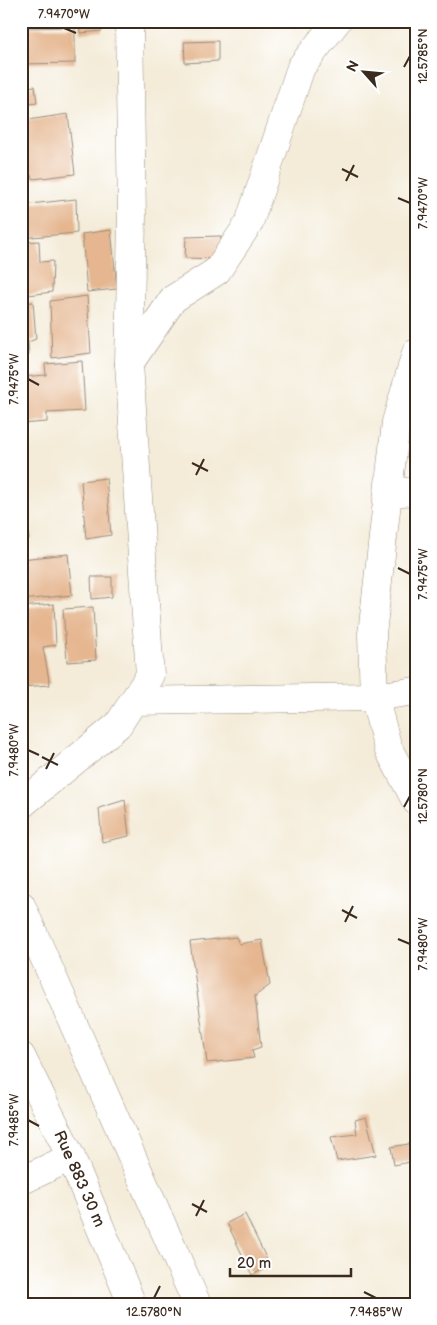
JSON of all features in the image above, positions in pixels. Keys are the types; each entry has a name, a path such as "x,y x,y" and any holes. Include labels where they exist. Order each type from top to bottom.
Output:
{"street":[{"path":"21,805 118,725 150,675 129,364 132,217 129,21"},
{"path":"129,364 173,299 217,270 249,223 301,67 337,21"},
{"path":"416,353 396,422 372,634 374,697 388,748 416,801"},
{"path":"389,493 416,491"},
{"path":"133,701 374,697 416,691"},
{"path":"21,905 198,1304"},
{"name":"Rue 883 30 m","path":"21,1056 71,1157 132,1304"},
{"path":"21,1181 71,1157"}],"building":[{"path":"79,21 101,21 102,31 80,33"},
{"path":"75,27 75,63 21,64 21,28"},
{"path":"218,41 218,61 185,63 184,42"},
{"path":"35,86 37,103 21,105 21,88"},
{"path":"68,114 75,174 33,179 30,174 21,175 21,121"},
{"path":"76,199 77,233 21,238 21,205"},
{"path":"111,230 117,289 87,292 82,234"},
{"path":"221,236 219,259 185,258 186,237"},
{"path":"39,241 40,262 53,261 52,292 21,296 21,242"},
{"path":"87,296 91,353 52,358 50,301"},
{"path":"33,302 36,339 28,342 29,355 21,356 21,303"},
{"path":"82,361 85,411 47,413 47,422 21,424 21,377 46,375 45,364"},
{"path":"106,478 111,535 86,539 81,481"},
{"path":"21,487 29,539 21,541"},
{"path":"68,554 72,595 21,600 21,559"},
{"path":"91,577 112,577 112,597 92,599"},
{"path":"54,604 56,645 43,647 50,685 21,687 21,607"},
{"path":"93,607 96,660 67,662 63,609"},
{"path":"125,800 129,836 102,842 99,808"},
{"path":"236,937 239,944 262,940 270,985 255,996 261,1047 252,1050 254,1058 207,1063 190,942"},
{"path":"366,1117 376,1155 337,1161 331,1137 357,1134 355,1120"},
{"path":"414,1143 416,1161 394,1165 391,1147"},
{"path":"245,1214 270,1266 252,1275 227,1223"},
{"path":"360,1299 361,1304 328,1304 328,1302"}]}
